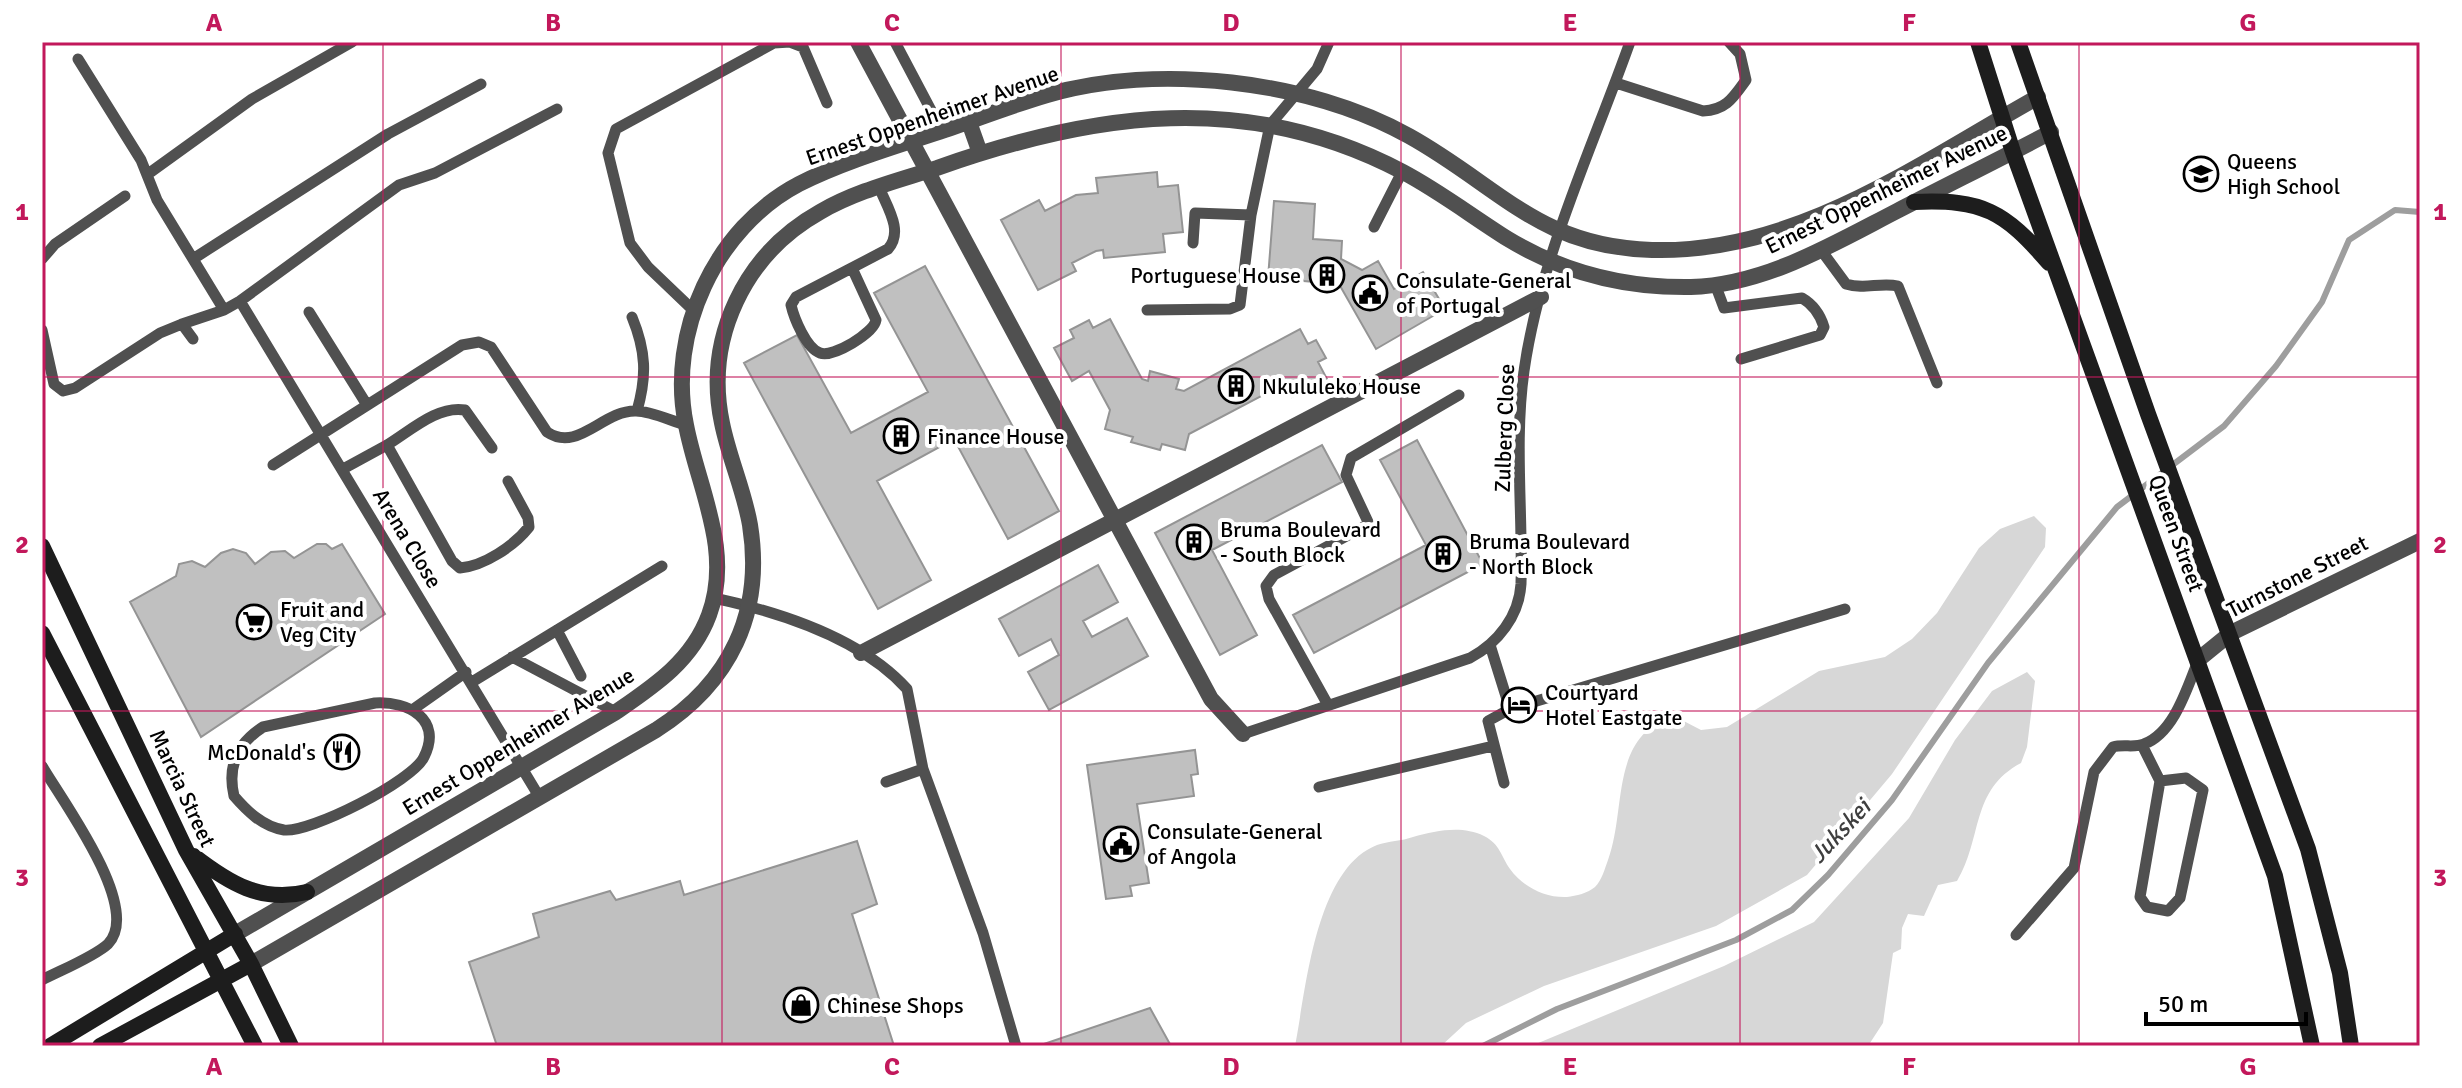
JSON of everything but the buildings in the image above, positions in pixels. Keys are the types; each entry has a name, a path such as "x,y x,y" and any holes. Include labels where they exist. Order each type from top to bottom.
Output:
{"main road":[{"name":"Queen Street","path":"1978,42 2013,152 2160,551 2275,876 2312,1046"},
{"name":"Queen Street","path":"2018,42 2148,414 2308,849 2340,973 2351,1046"},
{"path":"1914,202 1962,201 1987,209 2018,230 2058,273"},
{"name":"Marcia Street","path":"42,546 186,850 235,934 291,1046"},
{"path":"42,633 255,1046"},
{"path":"186,850 219,876 257,895 307,892"},
{"name":"Ernest Oppenheimer Avenue","path":"50,1046 235,934"},
{"name":"Ernest Oppenheimer Avenue","path":"100,1046 251,964"}],"street":[{"path":"858,42 1211,699 1243,734"},
{"name":"Ernest Oppenheimer Avenue","path":"235,934 616,712 665,679 696,642 714,598 716,537 686,425 681,374 694,311 718,260 739,231 798,185 911,141 1050,94 1158,80 1233,84 1299,94 1380,122 1410,137 1504,202 1561,233 1593,243 1652,250 1702,248 1787,228 1850,201 1900,177 2038,97"},
{"name":"Ernest Oppenheimer Avenue","path":"251,964 540,798 692,705 722,670 749,605 754,561 750,524 722,423 720,357 728,325 749,274 776,242 824,209 980,153 1065,129 1135,118 1202,117 1270,125 1324,141 1402,172 1510,240 1585,275 1627,284 1715,284 1775,269 1821,250 2051,132"},
{"path":"969,122 980,153"},
{"path":"861,653 1541,297"},
{"name":"Turnstone Street","path":"2199,659 2231,633 2420,541"}],"lane":[{"path":"148,174 252,99 352,42"},
{"path":"694,311 648,267 630,243 608,153 616,129 774,43 790,42 803,47 827,103"},
{"path":"895,42 942,131"},
{"path":"1147,310 1237,308 1251,215 1270,125 1317,69 1329,42"},
{"name":"Zulberg Close","path":"1243,734 1458,663 1490,645 1508,622 1520,595 1524,375 1551,260 1630,42"},
{"path":"1616,83 1703,111 1719,110 1730,102 1746,80 1740,54 1729,42"},
{"path":"78,59 148,174 157,200 224,310"},
{"path":"193,259 388,134 481,84"},
{"path":"42,330 54,384 63,391 75,388 160,333 224,310 240,301 399,185 435,173 557,109"},
{"path":"1374,227 1402,172"},
{"path":"852,268 876,320 875,326 868,334 828,354 820,353 812,348 791,305 796,297 888,249 896,236 879,187"},
{"path":"42,259 55,244 125,196"},
{"path":"1193,243 1195,213 1251,215"},
{"path":"1821,250 1846,284 1861,287 1884,283 1898,286 1937,383"},
{"path":"1715,284 1724,308 1802,298 1813,305 1822,321 1820,335 1741,359"},
{"name":"Arena Close","path":"240,301 540,798"},
{"path":"309,312 367,405"},
{"path":"632,317 643,344 645,368 637,411"},
{"path":"182,324 193,339"},
{"path":"273,465 462,345 479,342 491,347 547,432 558,439 571,438 623,413 637,411 686,425"},
{"path":"1328,705 1269,599 1266,586 1274,575 1369,524 1346,475 1351,458 1459,395"},
{"path":"343,469 439,413 455,408 465,410 492,448"},
{"path":"387,445 452,561 460,568 473,567 520,539 529,527 528,518 508,481"},
{"path":"415,708 512,657 662,566"},
{"path":"714,598 749,605 797,622 861,653 895,678 911,696 923,769 983,933 1016,1046"},
{"path":"1504,783 1488,721 1510,709 1845,609"},
{"path":"557,630 581,676"},
{"path":"1490,645 1510,709"},
{"path":"512,657 616,712"},
{"path":"2016,935 2074,868 2097,767 2113,747 2142,745 2159,733 2172,717 2199,659"},
{"path":"375,703 403,703 415,708 428,745 420,764 404,777 339,812 296,829 283,830 256,818 234,796 231,772 234,761 251,735 263,727 375,703"},
{"path":"2142,745 2160,781 2140,897 2147,907 2168,911 2180,898 2203,790 2186,778 2160,781"},
{"path":"1319,787 1493,746"},
{"path":"42,766 112,886 118,909 117,927 108,944 42,980"},
{"path":"886,782 923,769"}],"shaded area":[{"path":"2034,516 2046,528 2045,547 1892,774 1807,875 1716,926 1544,986 1466,1023 1441,1046 1295,1046 1317,934 1340,879 1356,858 1381,844 1440,831 1466,831 1484,836 1494,843 1515,875 1535,890 1551,896 1567,897 1589,891 1600,881 1608,860 1630,757 1639,740 1653,726 1674,716 1701,730 1727,727 1819,671 1885,657 1912,639 1937,613 1979,548 2000,529"},
{"path":"2027,672 2035,681 2027,747 2021,763 2005,774 1985,801 1957,881 1938,885 1924,916 1908,914 1902,928 1901,949 1893,953 1883,1023 1868,1046 1531,1046 1724,966 1814,922 1909,818 1955,740 1992,691"}],"waterway":[{"name":"Jukskei","path":"1483,1046 1557,1009 1736,940 1792,910 1828,875 1892,800 1988,663 2117,507 2224,426 2276,366 2322,302 2349,240 2395,210 2420,212"}],"place":[{"name":"Queens High School","path":"2201,174"},
{"name":"Portuguese House","path":"1327,275"},
{"name":"Consulate-General of Portugal","path":"1370,293"},
{"name":"Nkululeko House","path":"1236,386"},
{"name":"Finance House","path":"901,436"},
{"name":"Bruma Boulevard - South Block","path":"1194,542"},
{"name":"Bruma Boulevard - North Block","path":"1443,554"},
{"name":"Fruit and Veg City","path":"254,622"},
{"name":"Courtyard Hotel Eastgate","path":"1519,705"},
{"name":"McDonald's","path":"342,752"},
{"name":"Consulate-General of Angola","path":"1121,844"},
{"name":"Chinese Shops","path":"801,1005"}]}
